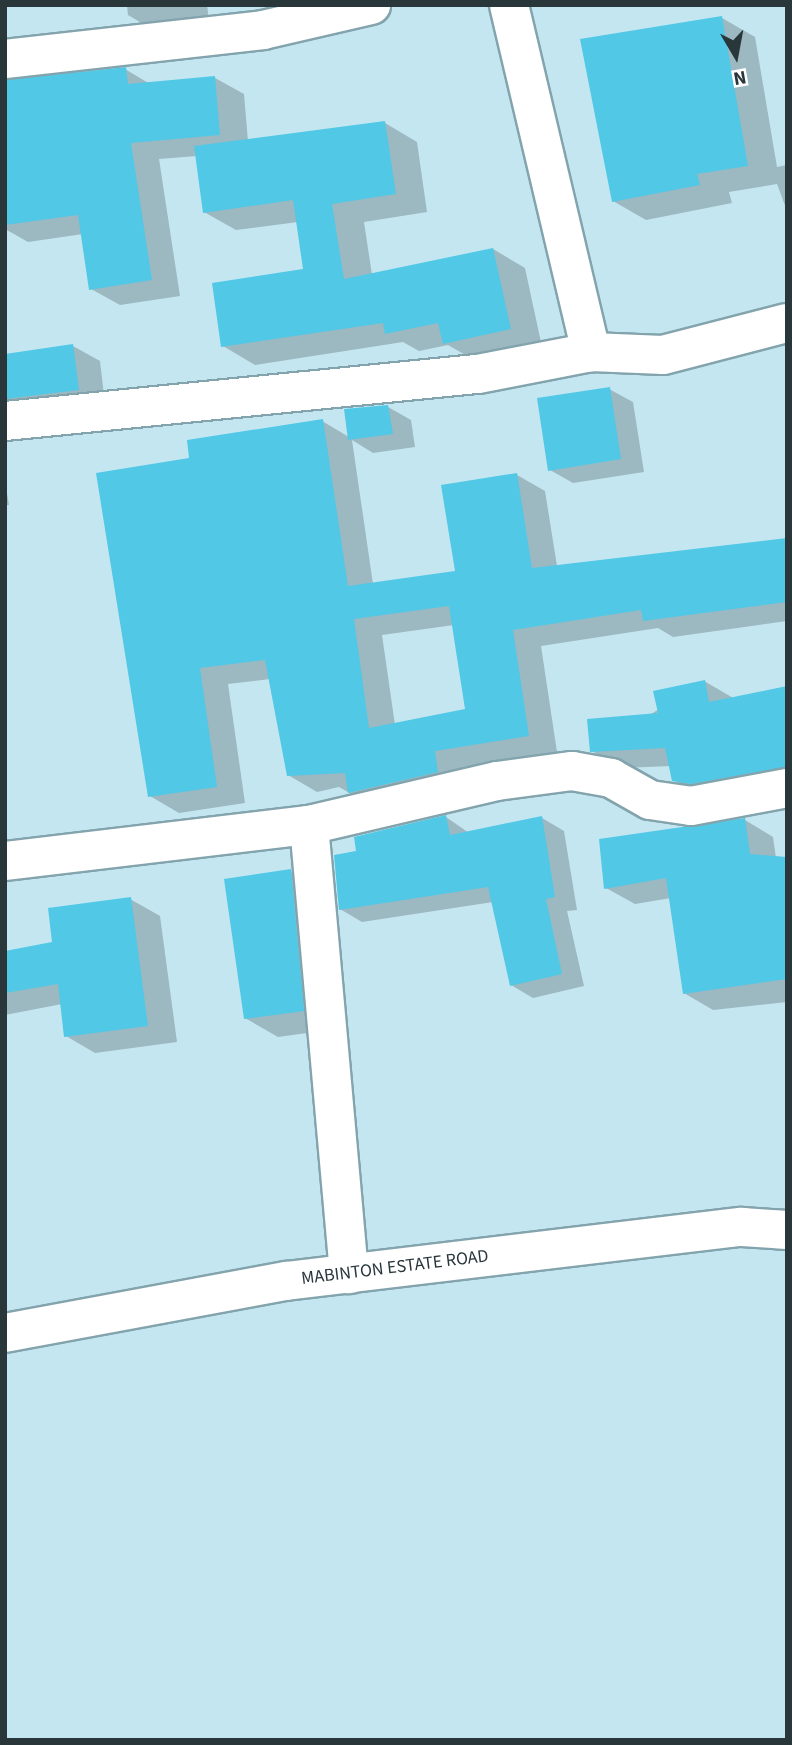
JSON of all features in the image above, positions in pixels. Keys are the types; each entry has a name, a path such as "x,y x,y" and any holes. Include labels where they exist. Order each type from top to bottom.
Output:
{"street":[{"path":"5,59 263,30 371,5"},
{"path":"509,5 591,352"},
{"path":"5,421 478,373 591,352 663,355 787,323"},
{"path":"5,861 309,825 497,781 572,771 611,778 650,800 691,806 787,788"},
{"path":"309,825 349,1274"},
{"name":"MABINTON ESTATE ROAD","path":"5,1333 349,1274 742,1227 787,1230"}],"building":[{"path":"722,16 748,166 697,174 700,185 612,202 580,39"},
{"path":"126,67 128,84 215,76 220,135 131,143 152,280 89,290 78,215 5,225 5,80"},
{"path":"385,121 396,194 332,204 344,279 493,248 511,329 443,344 438,323 385,334 383,323 221,347 212,283 303,269 293,200 203,213 194,146"},
{"path":"73,344 79,390 5,399 5,354"},
{"path":"610,387 621,459 548,471 537,398"},
{"path":"388,405 393,434 348,440 344,409"},
{"path":"323,419 348,586 455,571 441,485 517,473 532,568 787,538 787,602 643,621 641,610 513,630 529,736 435,751 438,772 348,793 345,773 287,776 265,660 200,668 217,787 148,797 96,473 189,458 187,440","holes":["449,606 465,709 369,728 354,619"]},
{"path":"705,680 709,702 787,686 787,767 691,784 672,781 665,748 590,752 587,719 658,713 653,691"},
{"path":"446,815 450,835 542,816 555,897 546,899 562,974 510,986 488,887 339,910 334,855 356,851 354,837"},
{"path":"745,818 750,854 787,857 787,979 683,994 666,878 604,889 599,839"},
{"path":"291,869 304,1011 244,1019 224,879"},
{"path":"131,897 148,1026 64,1037 58,984 5,993 5,951 52,942 48,908"}]}
